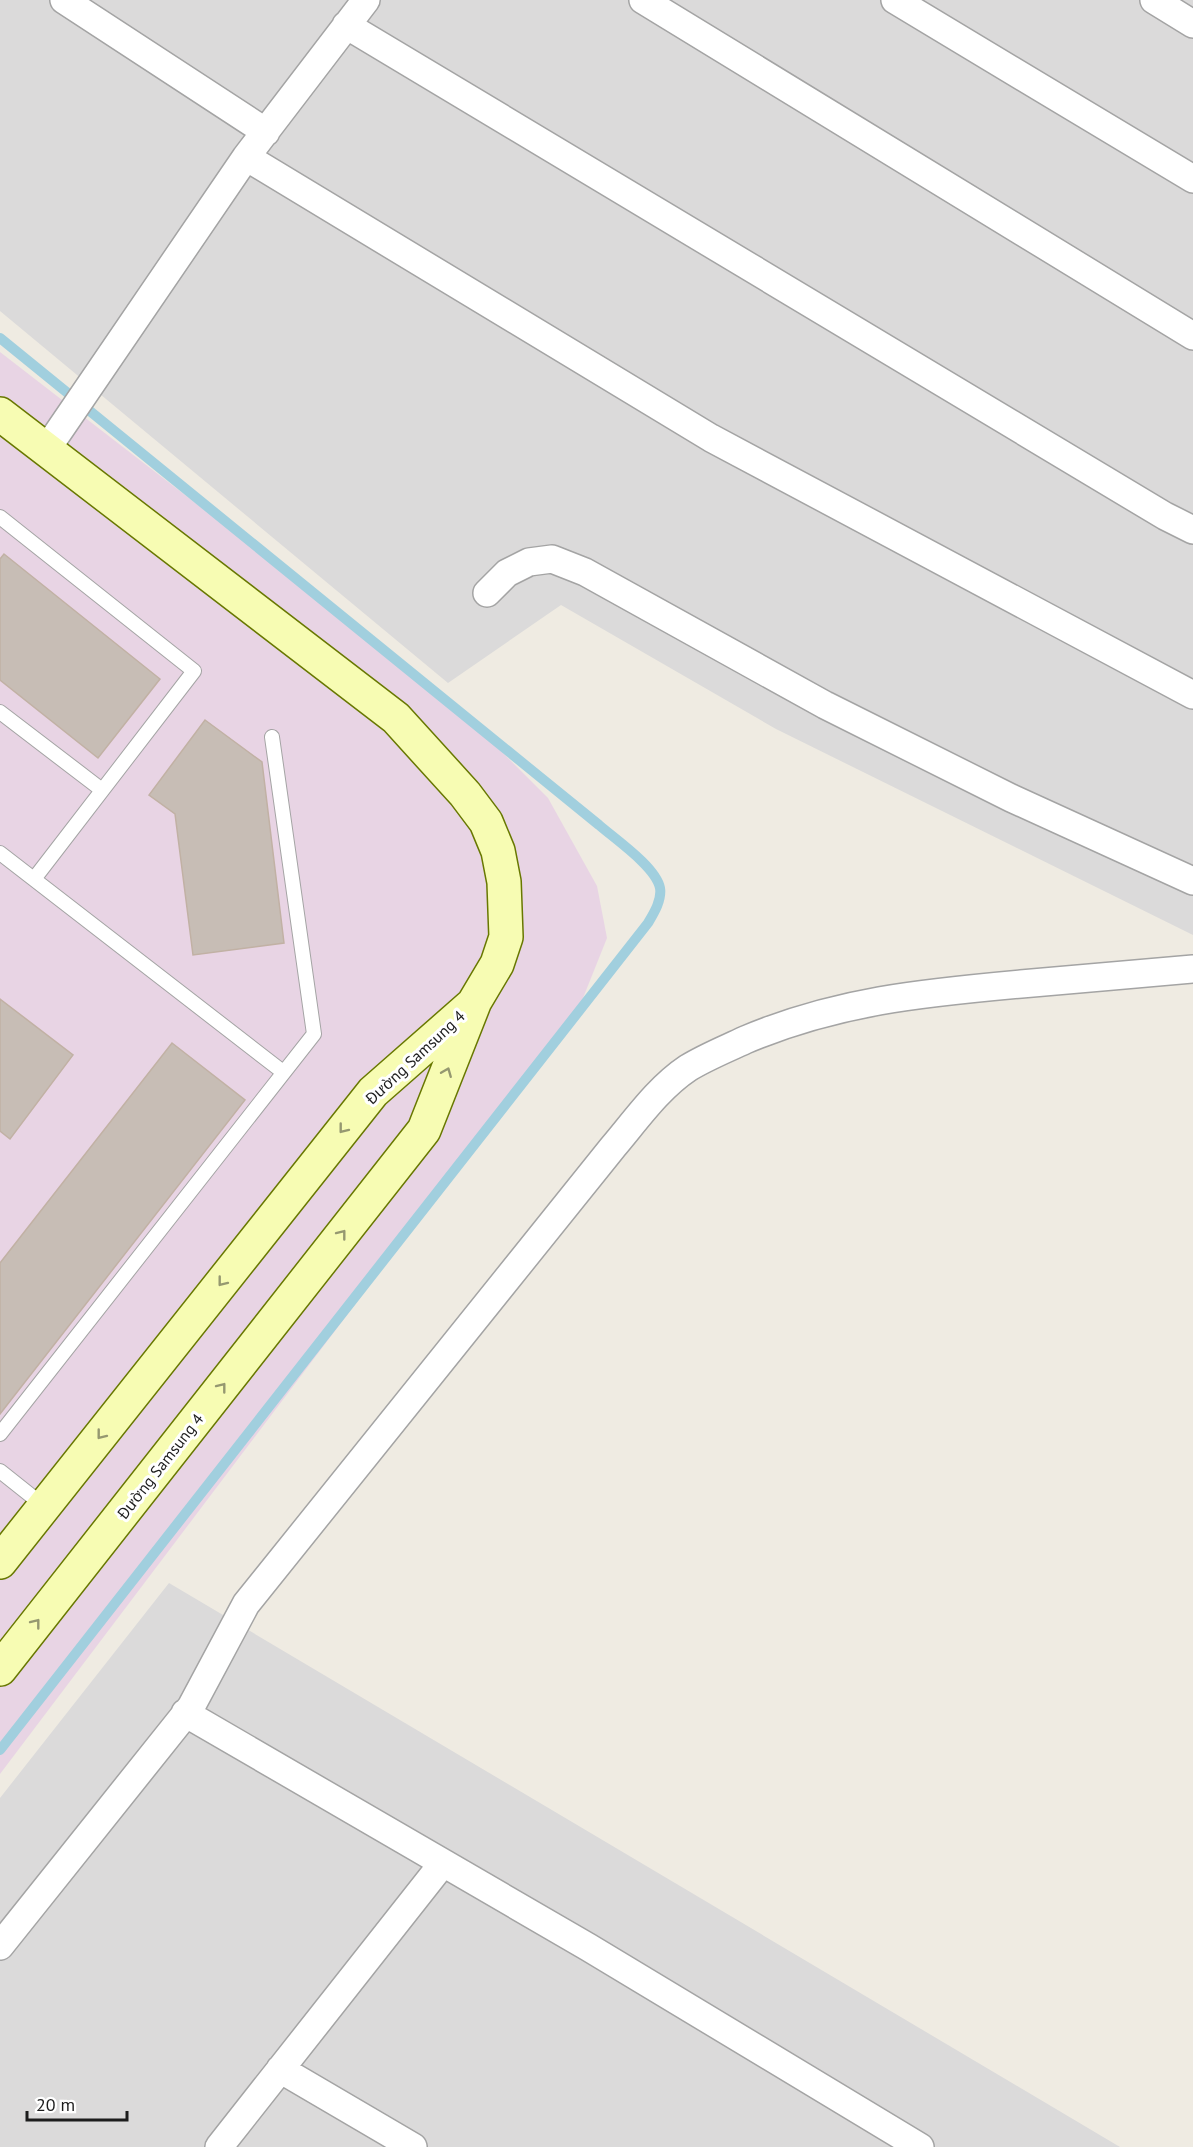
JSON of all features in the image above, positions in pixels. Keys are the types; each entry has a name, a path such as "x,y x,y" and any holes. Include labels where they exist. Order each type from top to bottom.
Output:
{"main road":[{"path":"0,414 396,718 465,794 486,822 498,851 504,882 506,914 506,937 497,964 475,1001"},
{"name":"Đường Samsung 4","path":"0,1562 373,1092 475,1001"},
{"name":"Đường Samsung 4","path":"0,1669 424,1130 475,1001"}],"street":[{"path":"64,0 266,132"},
{"path":"46,450 246,157 366,0"},
{"path":"643,0 1193,336"},
{"path":"894,0 1193,179"},
{"path":"1154,0 1193,24"},
{"path":"346,25 1165,516 1193,530"},
{"path":"246,157 711,438 1193,695"},
{"path":"487,593 507,573 529,562 552,558 585,572 825,705 1011,798 1193,881"},
{"path":"0,1946 191,1707 246,1604 648,1105 687,1069 705,1058 795,1021 856,1004 924,992 1193,969"},
{"path":"185,1713 588,1947 920,2147"},
{"path":"219,2147 443,1863"},
{"path":"280,2069 412,2147"}],"lane":[{"path":"0,517 194,671 34,879"},
{"path":"0,712 102,790"},
{"path":"0,1434 314,1034 272,737"},
{"path":"0,853 283,1072"},
{"path":"0,1471 44,1506"}],"shaded area":[{"path":"0,0 1193,0 1193,935 776,729 561,605 448,683 0,311"},
{"path":"0,352 449,699 548,798 597,886 607,938 579,1008 0,1774"},
{"path":"169,1583 1120,2147 0,2147 0,1798"}],"building":[{"path":"4,554 160,679 98,758 0,680 0,559"},
{"path":"205,720 262,762 284,943 193,955 175,814 149,795"},
{"path":"0,999 73,1055 10,1139 0,1131"},
{"path":"172,1043 245,1100 0,1414 0,1263"}],"waterway":[{"path":"0,338 624,846 651,871 660,888 657,906 648,923 0,1750"}]}
